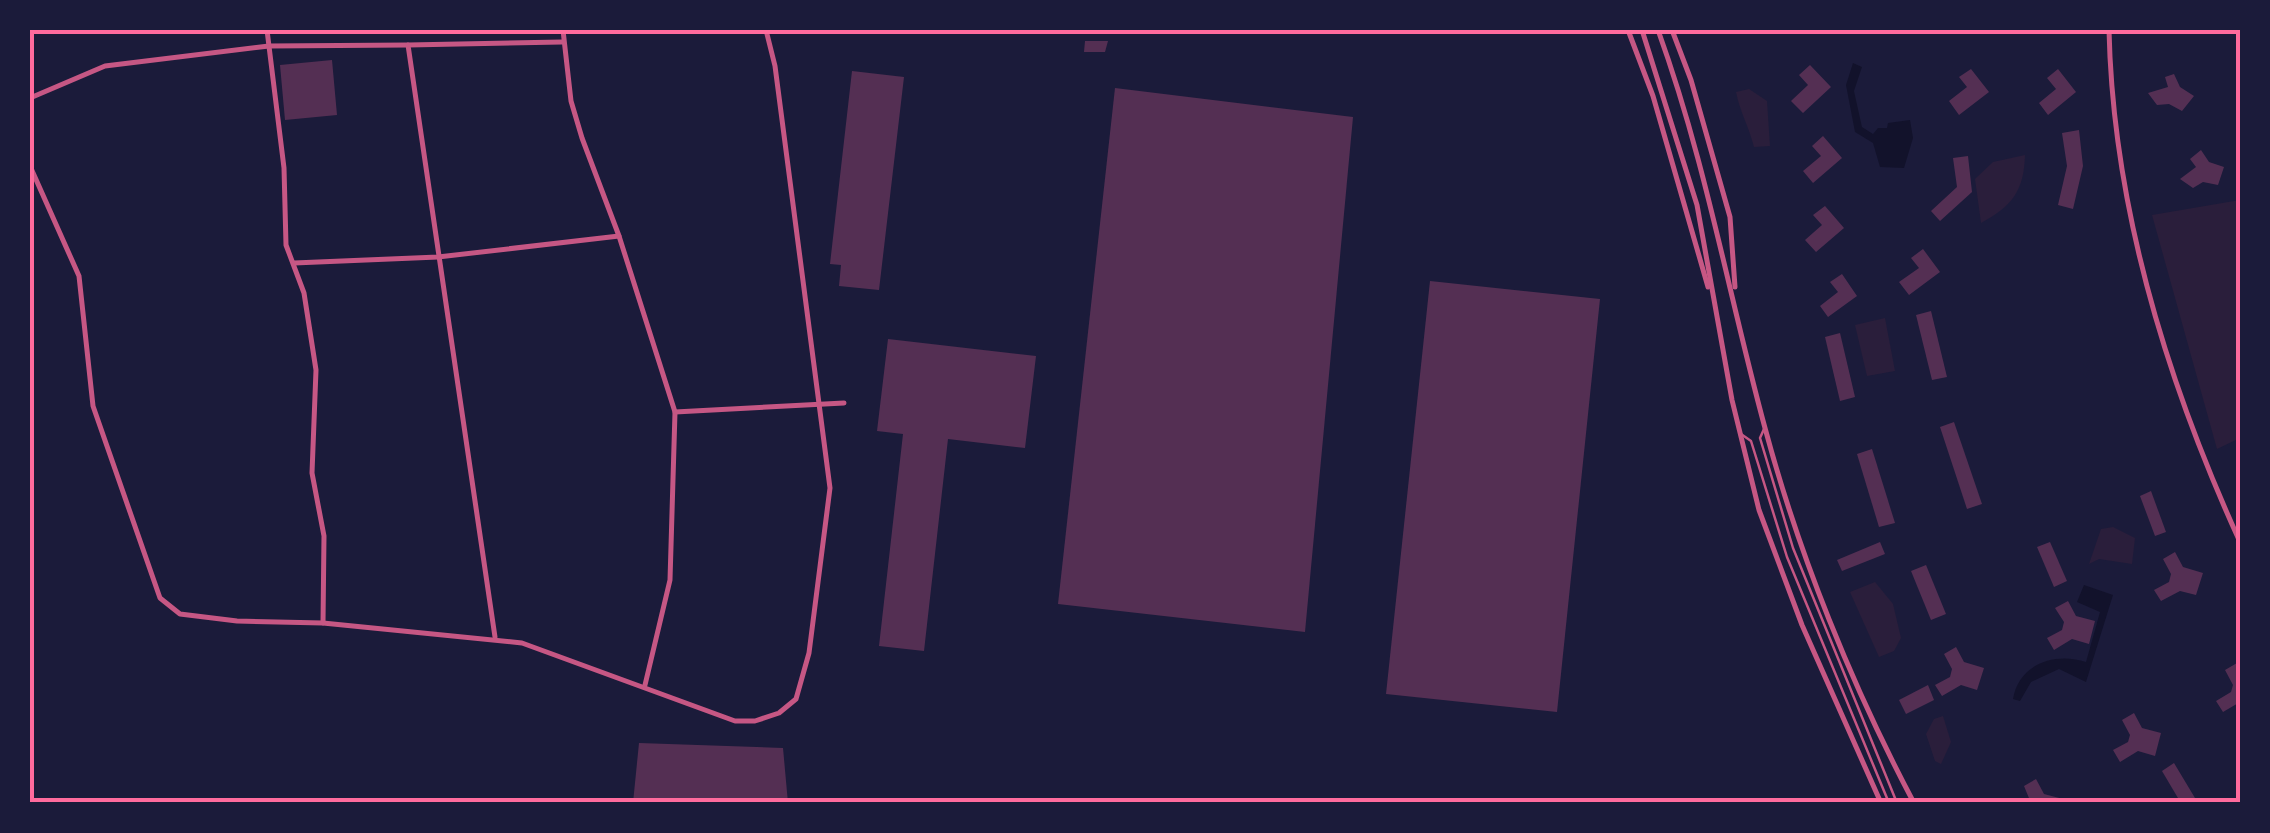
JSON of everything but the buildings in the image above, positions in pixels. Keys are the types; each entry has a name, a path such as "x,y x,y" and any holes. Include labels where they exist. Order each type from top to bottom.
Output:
{"street":[{"path":"267,30 284,168 286,246 304,292 316,370 312,473 324,536 323,623"},
{"path":"562,30 571,102 675,412 670,580 646,685"},
{"path":"30,166 78,276 94,406 160,598 180,614 237,622 323,623 495,638 646,685 736,720 755,721 779,713 796,699 809,652 830,488 775,66 766,30"},
{"path":"1628,30 1654,96 1714,308"},
{"path":"1642,30 1697,205 1740,434 1772,551 1881,803"},
{"path":"1658,30 1713,204 1785,497 1834,623 1914,803"},
{"path":"1672,30 1691,80 1730,217 1736,305"},
{"path":"2109,30 2125,180 2138,247 2182,401 2240,542"},
{"path":"30,98 105,66 269,46 562,42"},
{"path":"408,45 495,638"},
{"path":"293,263 438,257 619,236"},
{"path":"675,412 844,403"}],"lane":[{"path":"1765,428 1760,438 1793,548 1898,803"},
{"path":"1740,434 1750,441 1786,556 1889,803"}],"shaded area":[{"path":"1853,63 1862,67 1854,91 1862,127 1873,134 1878,128 1887,128 1888,123 1910,120 1913,138 1904,168 1880,167 1873,143 1855,132 1846,85"},
{"path":"1749,89 1767,101 1770,146 1754,147 1736,92"},
{"path":"2025,155 2022,178 2014,196 1981,223 1975,179 1993,162"},
{"path":"2240,200 2240,438 2217,449 2152,215"},
{"path":"1885,318 1895,371 1867,376 1855,325"},
{"path":"2113,527 2135,538 2132,564 2099,559 2089,564 2101,529"},
{"path":"1875,582 1893,604 1901,638 1894,651 1879,657 1850,592"},
{"path":"2084,585 2113,595 2086,682 2059,669 2031,682 2020,701 2013,699 2023,677 2040,663 2063,658 2086,662 2100,612 2077,602"},
{"path":"1943,716 1951,742 1941,764 1935,761 1926,734 1934,719"}]}
